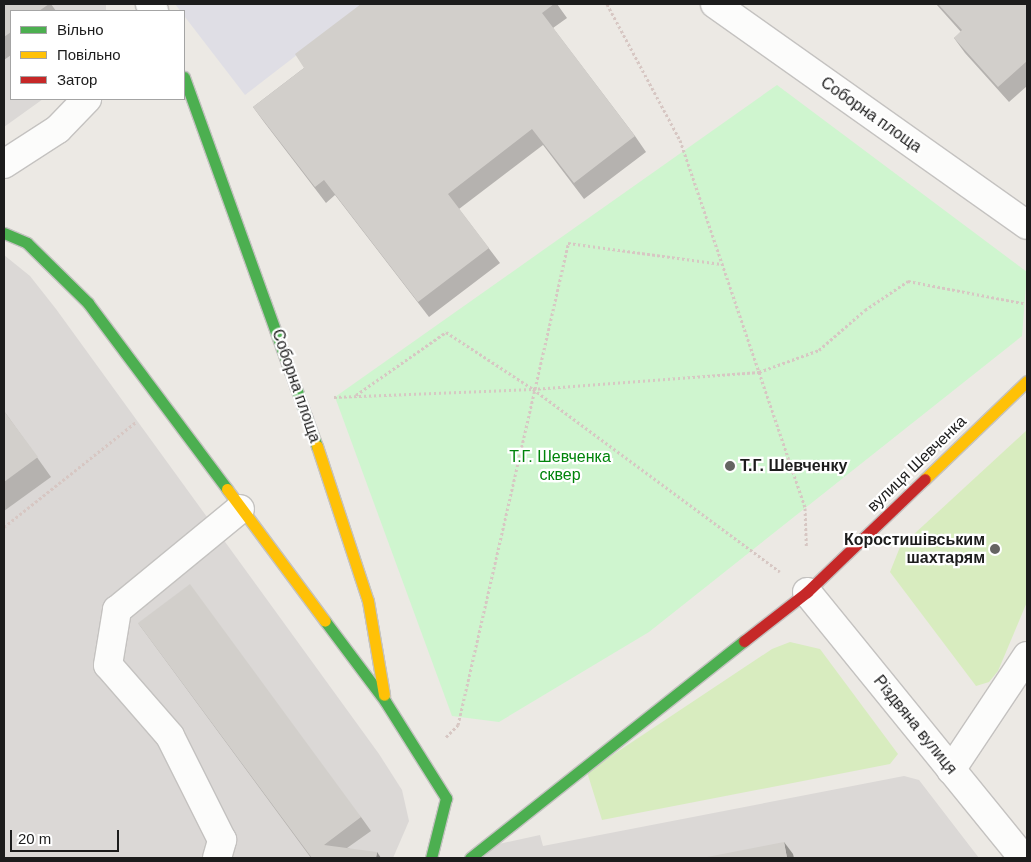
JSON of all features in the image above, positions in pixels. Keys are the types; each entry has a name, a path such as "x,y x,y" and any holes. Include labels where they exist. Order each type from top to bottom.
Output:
{"street":[{"name":"Соборна площа","path":"715,4 1027,225"},
{"name":"Соборна площа","path":"185,81 301,398 368,600 385,701"},
{"path":"4,164 58,129 86,100"},
{"path":"4,233 27,243 88,303 385,701 446,798 431,858"},
{"name":"вулиця Шевченка","path":"470,858 807,592 1027,381"},
{"path":"217,858 222,840 170,736 108,665 117,610 240,509"},
{"name":"Різдвяна вулиця","path":"807,592 1023,858"},
{"path":"951,770 1027,656"}],"path":[{"path":"607,4 680,140 759,372 805,508 807,592"},
{"path":"422,759 458,726 533,389 568,243 722,264"},
{"path":"301,398 533,389 759,372 819,350 865,310 908,281 1027,304"},
{"path":"355,396 446,332 533,389 807,592"},
{"path":"4,527 161,402"}],"shaded area":[{"path":"4,4 106,4 106,10 10,10 10,100 42,100 4,127"},
{"path":"175,4 363,4 245,95 185,17 185,10 180,10"},
{"path":"4,255 30,276 56,309 379,754 402,790 409,821 393,858 4,858"},
{"path":"904,776 919,780 979,858 468,858 475,849 540,835 543,846"}],"green space":[{"name":"Т.Г. Шевченка сквер","path":"777,85 1027,272 1022,336 649,632 499,722 452,716 335,397"},
{"path":"1027,430 1027,602 998,671 989,682 976,686 890,572 900,547"},
{"path":"790,642 820,649 898,754 890,764 602,820 587,772 772,649"}],"building":[{"path":"4,4 49,4 40,10 10,10 10,33 4,37"},
{"path":"361,4 554,4 542,13 635,136 574,183 532,129 448,194 489,248 418,302 324,180 315,187 253,107 304,68 295,54"},
{"path":"938,4 1027,4 1027,61 998,87 954,38 962,30"},
{"path":"4,411 38,457 4,482"},
{"path":"190,584 361,817 324,845 377,852 376,858 312,858 138,623"},
{"path":"784,842 787,858 702,858"}],"traffic: fast":[{"path":"185,80 317,446"},
{"path":"4,233 27,243 88,303 227,489"},
{"path":"325,621 385,701 446,798 431,858"},
{"path":"470,858 744,641"}],"traffic: slow":[{"path":"925,479 1027,381"},
{"path":"317,446 368,601 384,695"},
{"path":"227,489 325,621"}],"traffic: jam":[{"path":"744,641 807,592 925,479"}],"place":[{"name":"Т.Г. Шевченку","path":"730,466"},
{"name":"Коростишівським шахтарям","path":"995,549"}]}
